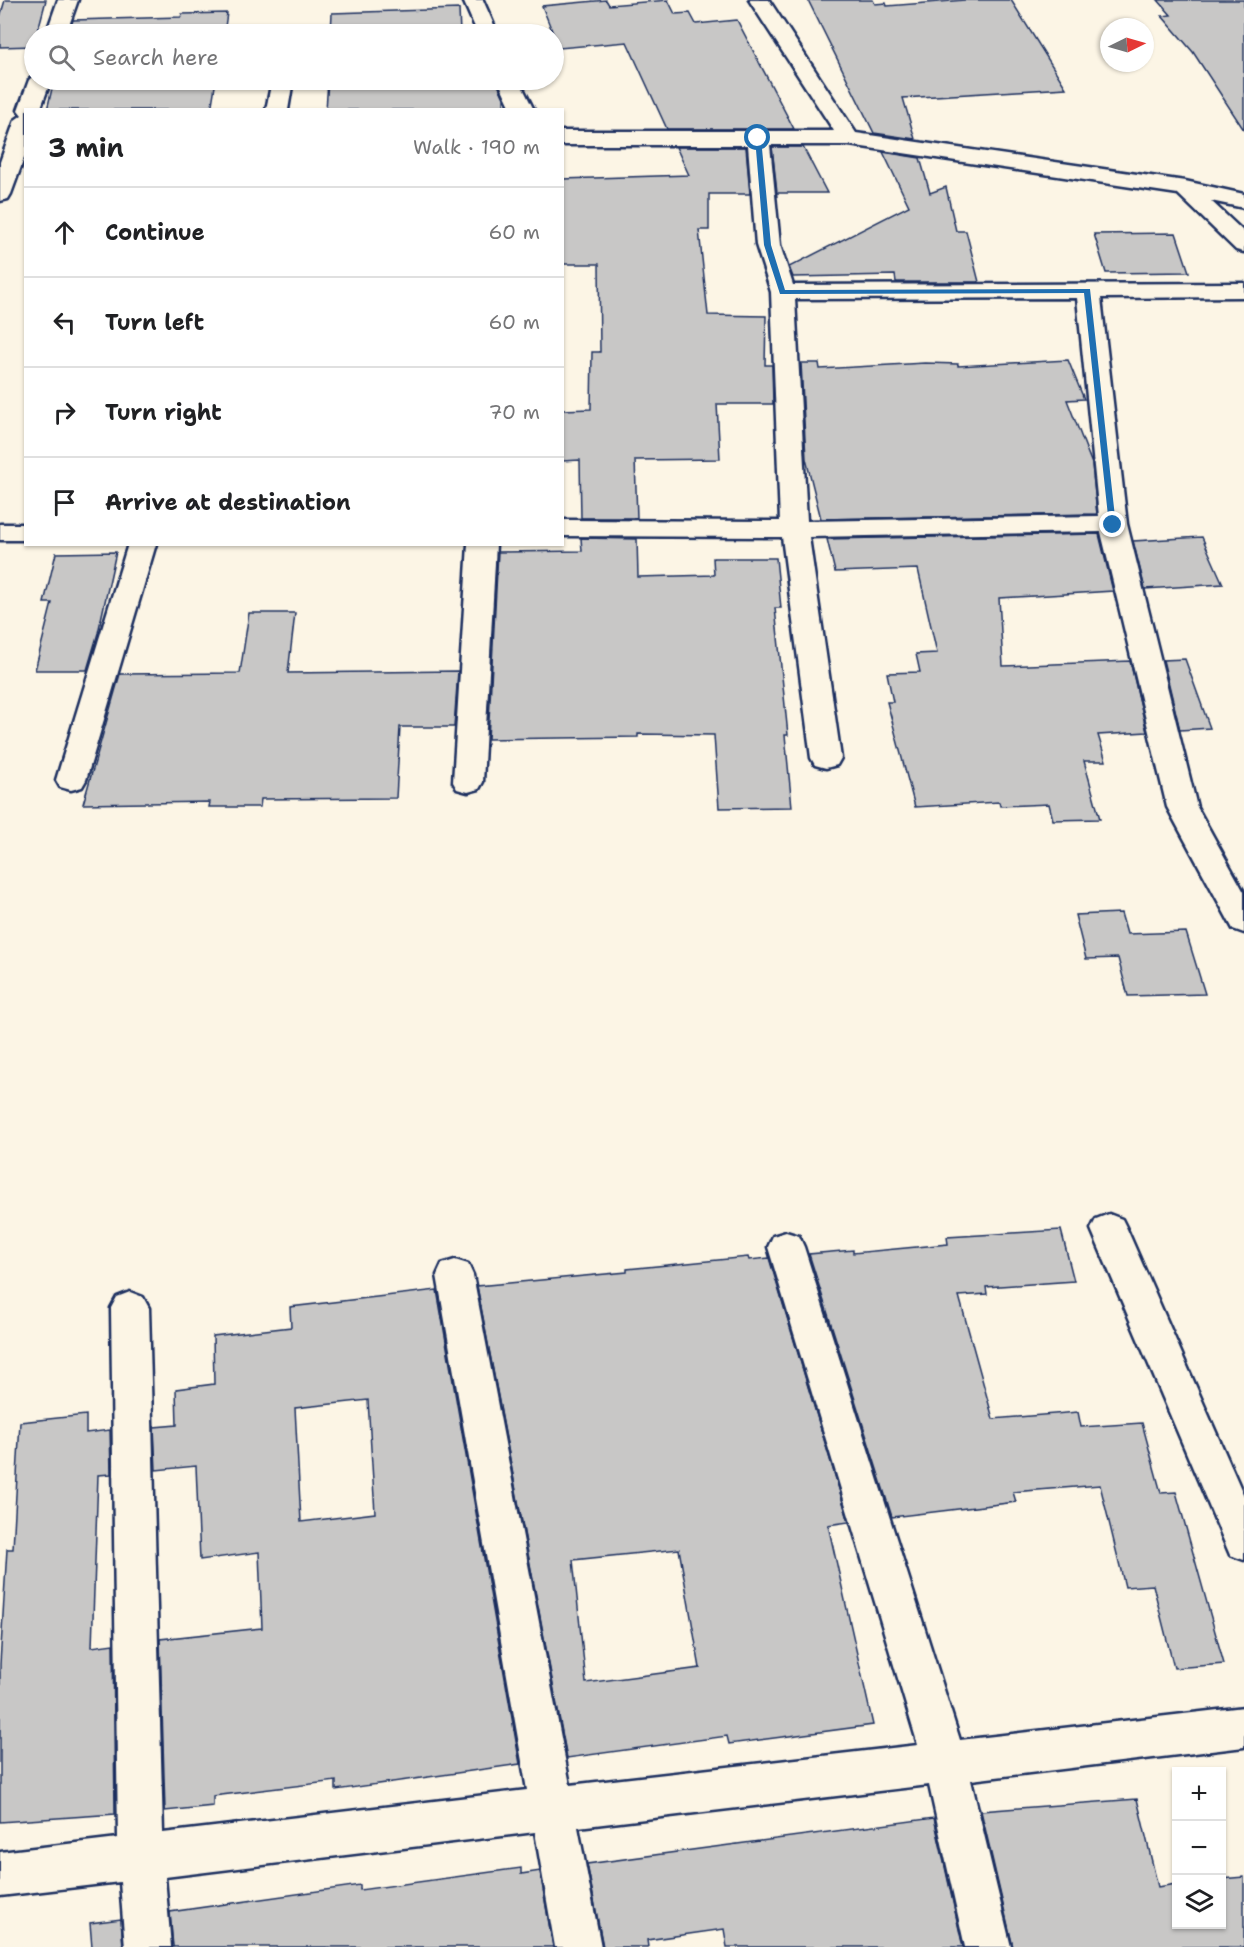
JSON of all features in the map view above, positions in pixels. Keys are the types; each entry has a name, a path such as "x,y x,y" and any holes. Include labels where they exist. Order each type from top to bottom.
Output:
{"street":[{"path":"60,24 68,0"},
{"path":"473,0 484,24"},
{"path":"759,0 849,138"},
{"path":"30,108 36,90"},
{"path":"277,108 280,90"},
{"path":"514,90 522,108"},
{"path":"0,194 18,134"},
{"path":"564,138 849,138 1185,188 1244,201"},
{"path":"758,138 768,245 783,292 794,529 826,758"},
{"path":"1185,188 1244,245"},
{"path":"1088,290 1113,525 1182,807 1244,921"},
{"path":"783,292 1244,290"},
{"path":"564,528 794,529 1113,525"},
{"path":"0,532 24,532"},
{"path":"71,780 141,546"},
{"path":"468,782 482,546"},
{"path":"1109,1228 1244,1542"},
{"path":"786,1247 945,1762 988,1947"},
{"path":"455,1275 578,1947"},
{"path":"130,1308 141,1858 148,1947"},
{"path":"0,1874 1244,1727"}],"building":[{"path":"5,0 46,0 40,24 24,24 24,46 0,47 0,17"},
{"path":"606,0 609,5 668,0 675,14 690,13 696,24 737,20 794,129 667,129 627,42 564,48 564,24 549,24 542,6"},
{"path":"808,0 873,0 875,4 886,3 887,6 965,0 1011,0 1066,88 903,98 915,139 874,133"},
{"path":"1158,0 1244,0 1244,130 1193,52 1162,16 1171,15"},
{"path":"459,9 460,24 331,24 332,13"},
{"path":"227,13 225,24 72,24 73,20 181,17 182,14"},
{"path":"52,90 214,90 211,108 47,108"},
{"path":"327,90 500,90 504,98 504,108 326,108"},
{"path":"676,147 746,147 750,194 709,194 709,230 699,230 708,315 766,316 765,365 772,365 773,404 717,404 720,459 635,460 637,518 581,518 580,460 564,461 564,410 591,409 592,352 600,352 599,264 564,264 564,179 689,175"},
{"path":"772,147 803,147 827,193 777,193"},
{"path":"883,152 920,158 930,193 946,187 956,231 966,231 979,282 896,282 895,275 793,277 789,267 909,206"},
{"path":"1176,233 1189,272 1106,273 1094,234"},
{"path":"1068,360 1084,399 1067,400 1092,464 1097,514 821,519 806,459 801,363 819,363 820,369 925,363 958,364 958,366"},
{"path":"1099,534 1113,591 999,598 1003,666 1130,661 1147,732 1098,735 1106,761 1084,761 1100,819 1053,820 1049,804 1000,806 999,802 915,807 887,702 893,702 887,673 920,672 916,654 937,653 918,569 835,572 827,539"},
{"path":"1202,537 1223,584 1145,589 1133,541"},
{"path":"581,538 637,539 638,577 714,575 713,558 776,558 781,608 775,608 788,735 785,735 792,807 719,808 714,735 638,734 638,737 488,739 498,552 582,551"},
{"path":"116,552 98,633 87,670 35,670 52,603 44,603 56,553"},
{"path":"249,613 295,613 288,673 458,671 454,727 400,727 396,798 261,799 260,807 209,807 210,802 83,804 120,674 240,673"},
{"path":"1185,659 1210,728 1180,730 1163,660"},
{"path":"1121,913 1127,934 1186,932 1205,994 1128,996 1118,958 1086,959 1075,915"},
{"path":"1061,1230 1074,1281 986,1287 987,1294 959,1296 993,1419 1078,1412 1081,1427 1142,1423 1161,1493 1176,1492 1224,1664 1174,1668 1153,1585 1125,1587 1100,1485 1013,1492 1016,1502 892,1517 809,1254 853,1250 853,1253 948,1244 947,1237"},
{"path":"748,1257 749,1260 769,1258 849,1522 828,1525 873,1725 729,1744 727,1736 567,1758 477,1286 627,1272 627,1269","holes":["679,1549 700,1668 586,1683 573,1560"]},
{"path":"437,1290 520,1764 336,1790 336,1781 213,1796 213,1806 165,1811 160,1639 262,1628 259,1552 200,1560 196,1466 156,1470 154,1427 177,1425 176,1389 214,1384 213,1336 291,1327 290,1307","holes":["368,1400 375,1513 301,1522 295,1408"]},
{"path":"86,1415 86,1433 110,1430 111,1474 98,1475 92,1647 113,1644 115,1814 0,1822 0,1664 7,1549 13,1549 20,1422"},
{"path":"1137,1799 1158,1887 1172,1885 1172,1929 1226,1929 1226,1879 1244,1877 1244,1947 1013,1947 981,1811"},
{"path":"934,1818 963,1947 727,1947 724,1929 647,1940 648,1947 603,1947 587,1864"},
{"path":"521,1868 521,1874 540,1871 553,1947 173,1947 170,1912 360,1885 360,1890"},
{"path":"121,1919 123,1947 92,1947 90,1923"}],"route":[{"path":"758,138 768,245 783,292 1088,290 1113,525"}]}
